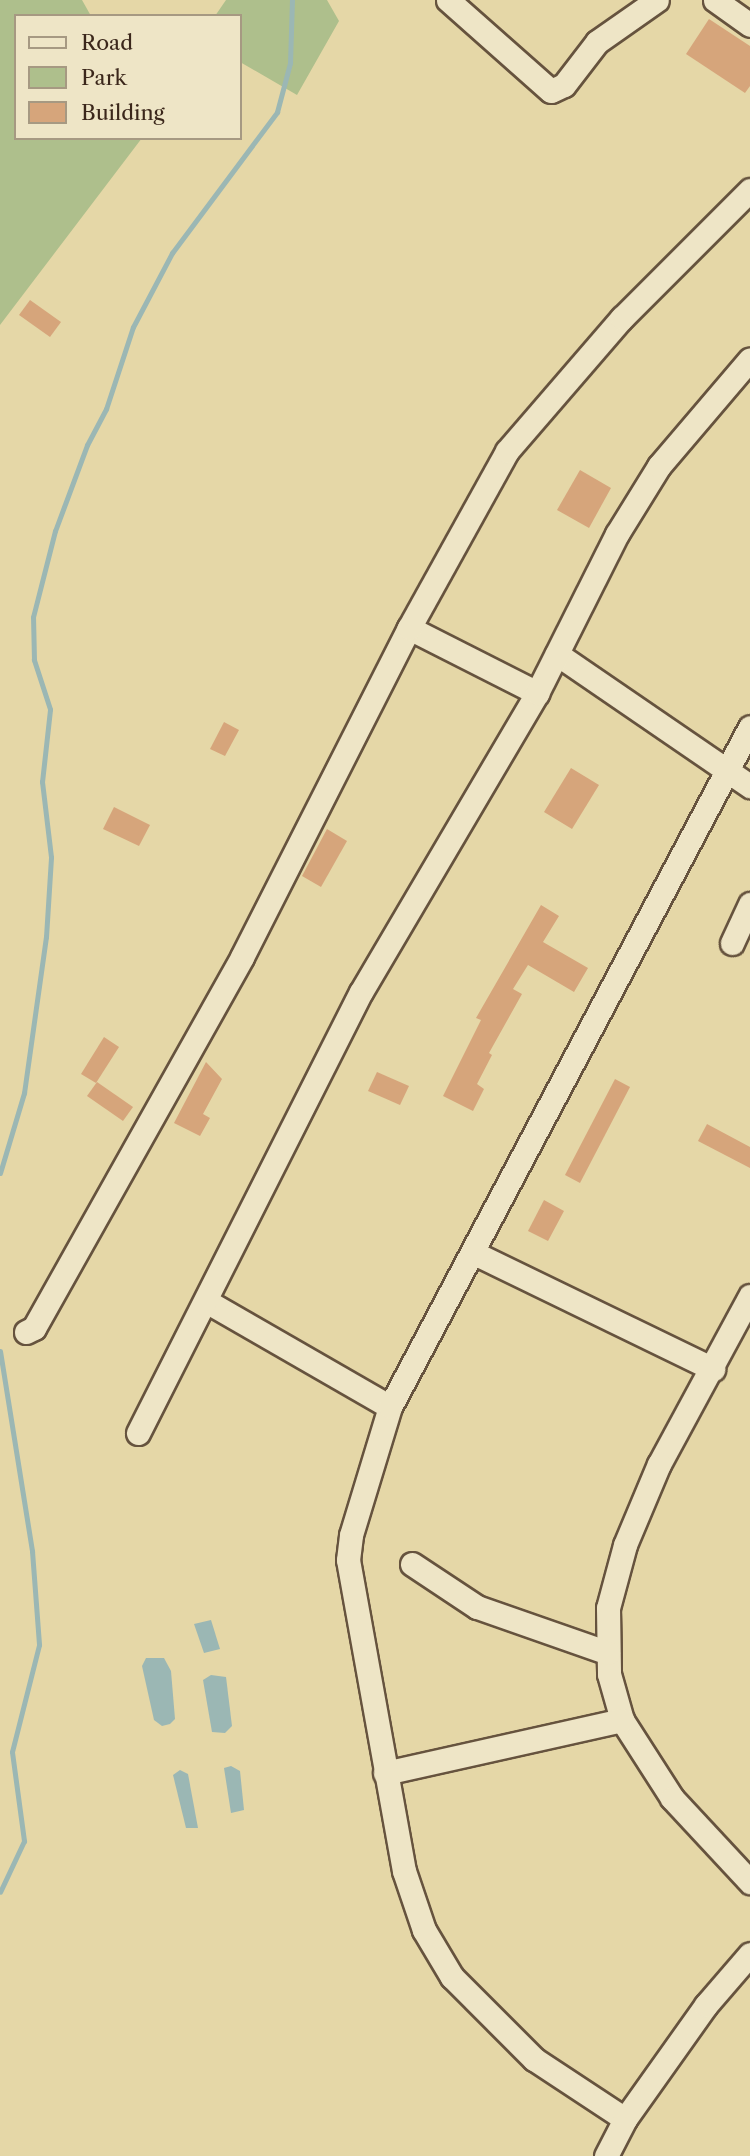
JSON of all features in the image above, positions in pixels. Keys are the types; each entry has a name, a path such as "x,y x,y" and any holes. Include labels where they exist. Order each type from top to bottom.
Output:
{"street":[{"path":"448,0 551,91 564,85 597,42 657,0"},
{"path":"715,0 750,25"},
{"path":"26,1332 34,1328 242,957 362,727 409,628 507,451 622,318 750,190"},
{"path":"138,1433 361,992 537,693 617,534 659,466 750,359"},
{"path":"409,628 537,693"},
{"path":"557,654 650,714 750,786"},
{"path":"625,2119 534,2059 452,1977 420,1918 404,1871 348,1560 390,1407 750,727"},
{"path":"732,943 750,904"},
{"path":"474,1252 712,1370"},
{"path":"750,1296 659,1464 625,1545 608,1608 609,1674 622,1720 672,1798 750,1882"},
{"path":"206,1301 390,1407"},
{"path":"412,1564 477,1607 608,1653"},
{"path":"385,1773 622,1720"},
{"path":"606,2156 625,2119 706,2005 750,1954"}],"green space":[{"path":"0,0 82,0 90,14 14,14 14,140 140,140 0,325"},
{"path":"226,0 327,0 339,21 297,95 242,63 242,14 216,14"}],"water":[{"path":"211,1620 220,1649 204,1653 194,1624"},
{"path":"146,1658 164,1658 171,1671 175,1719 170,1724 162,1726 154,1720 142,1666"},
{"path":"211,1675 226,1677 232,1726 225,1733 212,1732 203,1680"},
{"path":"231,1766 240,1771 244,1810 231,1813 224,1768"},
{"path":"180,1770 188,1774 198,1828 186,1828 173,1775"}],"building":[{"path":"709,19 750,46 750,86 745,93 686,54"},
{"path":"30,300 61,322 50,337 19,315"},
{"path":"580,470 611,488 589,528 557,510"},
{"path":"224,722 239,730 225,756 210,749"},
{"path":"571,768 599,785 572,829 544,812"},
{"path":"114,807 150,825 139,846 103,829"},
{"path":"327,829 347,841 321,887 302,876"},
{"path":"541,905 559,916 543,942 588,968 574,992 528,965 513,989 522,994 489,1053 492,1055 477,1084 484,1089 473,1111 443,1096 481,1020 476,1018"},
{"path":"104,1037 119,1047 96,1083 81,1074"},
{"path":"206,1062 222,1079 203,1114 210,1118 200,1136 174,1123"},
{"path":"377,1072 409,1086 400,1105 368,1091"},
{"path":"615,1079 630,1087 580,1183 565,1175"},
{"path":"97,1082 133,1107 123,1121 87,1096"},
{"path":"707,1124 750,1147 750,1168 698,1141"},
{"path":"544,1200 564,1211 548,1241 528,1231"}],"waterway":[{"path":"0,1173 24,1093 46,937 51,857 42,782 50,709 34,660 33,617 55,531 87,445 106,409 133,327 172,253 277,112 290,63 292,0"},
{"path":"0,1351 32,1551 39,1645 12,1752 24,1841 0,1892"}]}
